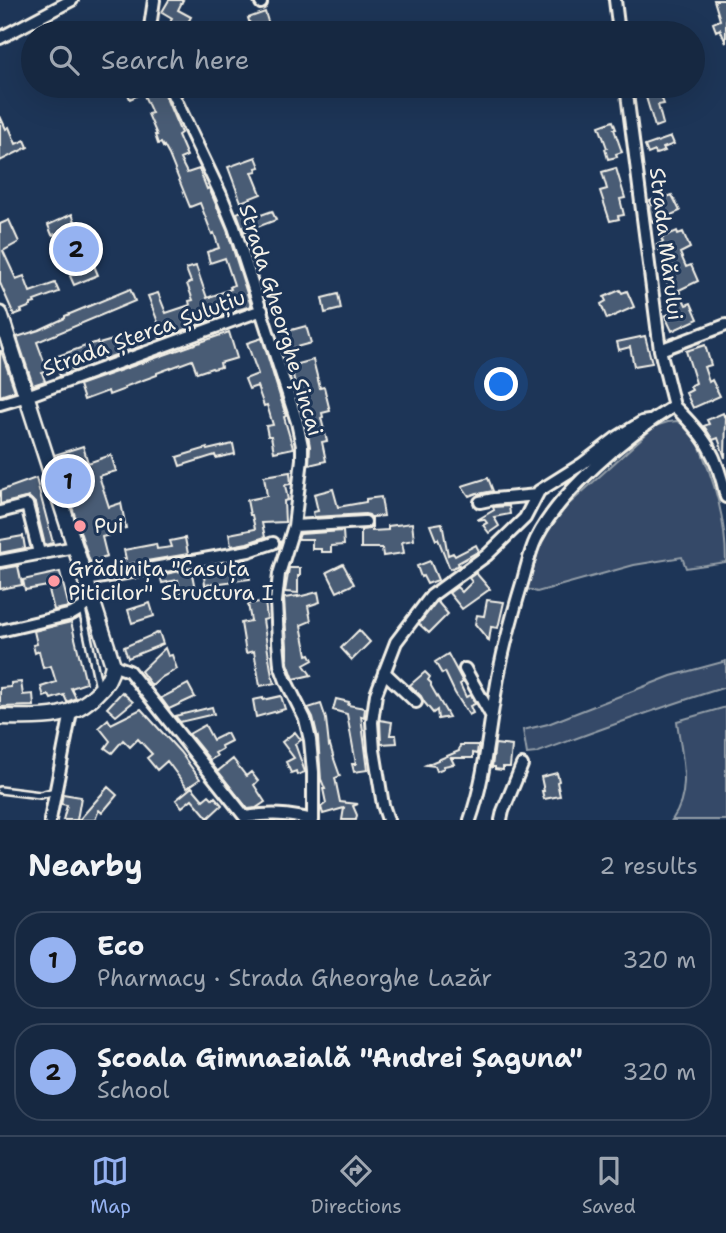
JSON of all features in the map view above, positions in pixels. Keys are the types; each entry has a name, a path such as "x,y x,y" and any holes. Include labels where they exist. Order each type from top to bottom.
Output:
{"main road":[{"path":"0,314 5,344 27,396 86,580 87,604 102,628 113,665 111,675 99,691 71,712 49,717 0,717"}],"street":[{"path":"32,21 72,0"},
{"path":"151,21 154,0"},
{"path":"615,0 618,21"},
{"path":"0,38 21,27"},
{"name":"Strada Gheorghe Șincai","path":"175,98 234,227 297,422 302,446 294,526 279,574 276,602 283,673 305,719 310,740 313,820"},
{"name":"Strada Mărului","path":"628,98 660,350 674,407"},
{"name":"Strada Șterca Șuluțiu","path":"0,404 262,310"},
{"path":"660,350 726,325"},
{"path":"470,820 482,780 499,664 508,628 535,540 558,505 591,471 649,421 674,407 694,425 704,439 722,477 726,497"},
{"path":"388,820 374,750 372,722 376,694 396,642 431,596 487,555 524,518 539,491 582,464 616,438 642,422 649,421"},
{"path":"480,502 537,495"},
{"path":"0,512 27,505 39,554"},
{"path":"294,526 365,522"},
{"path":"86,580 249,551 273,544"},
{"path":"0,561 75,547"},
{"path":"0,631 69,615 87,604"},
{"path":"113,665 129,671 246,819 268,814 286,814 313,820"},
{"path":"465,669 491,715"},
{"path":"384,672 416,702"},
{"path":"50,820 71,712"},
{"path":"501,820 522,765"}],"lane":[{"path":"87,604 99,691"},
{"path":"0,790 40,795 56,791"}],"shaded area":[{"path":"677,421 687,426 694,434 708,468 722,521 726,562 686,568 682,557 634,565 537,592 527,589 541,542 568,505 655,426"},
{"path":"726,661 726,687 527,754 523,730 548,724 671,676"},
{"path":"726,707 726,820 672,820 678,809 684,785 677,721"}],"building":[{"path":"169,0 183,0 178,10 191,17 189,21 171,21 172,18 162,12"},
{"path":"714,0 726,0 726,43 720,29 716,31 713,23 720,20"},
{"path":"265,12 268,21 249,21 248,18"},
{"path":"145,98 166,98 181,133 178,135 187,156 180,159 187,173 199,169 207,189 209,188 227,230 251,306 235,311 232,300 221,304 224,315 160,339 156,326 159,325 148,296 158,293 166,313 190,305 189,301 193,300 187,284 191,282 186,269 196,266 207,298 231,289 234,285 225,258 210,263 207,252 219,248 214,233 212,234 200,203 190,207 169,155 161,143 158,144 148,114 152,113"},
{"path":"646,98 662,98 664,104 658,105 663,124 655,127"},
{"path":"0,116 6,129 9,127 16,144 25,140 28,147 0,161"},
{"path":"613,121 622,152 616,154 617,157 608,159 599,126"},
{"path":"671,137 674,144 663,148 665,151 648,154 645,146"},
{"path":"256,157 260,167 252,172 261,194 241,202 228,167"},
{"path":"616,168 625,198 620,199 624,215 610,221 600,191 607,189 602,172"},
{"path":"666,194 667,197 672,195 680,211 653,223 650,201"},
{"path":"246,209 250,219 272,211 276,220 244,232 237,213"},
{"path":"72,214 98,275 74,285 70,276 74,274 56,234 52,235 48,225"},
{"path":"9,220 19,242 3,251 16,279 24,276 30,292 55,283 59,292 34,301 31,306 14,315 0,283 0,224"},
{"path":"677,231 678,234 683,232 690,248 680,253 686,267 691,265 698,281 679,290 686,305 691,303 698,319 672,331 665,316 671,313 669,309 678,305 665,278 671,275 657,245 663,242 661,238"},
{"path":"130,289 135,301 37,342 44,361 97,342 100,350 69,361 73,371 60,376 57,368 42,373 45,381 33,385 17,337 39,330"},
{"path":"620,290 622,293 627,291 634,307 607,319 601,304 606,301 604,297"},
{"path":"338,294 341,309 325,313 322,298"},
{"path":"306,326 311,343 289,349 284,332"},
{"path":"229,332 237,358 220,363 221,367 197,373 192,360 109,395 108,391 84,400 79,385"},
{"path":"137,333 142,346 104,359 99,344"},
{"path":"645,336 652,363 634,366 630,347 619,350 617,342"},
{"path":"262,338 293,448 274,452 266,426 273,425 267,405 264,406 257,386 249,389 245,379 258,374 247,343"},
{"path":"705,345 711,365 704,367 709,382 712,380 720,396 693,408 686,393 692,390 690,386 696,383 686,351"},
{"path":"0,351 15,391 0,396"},
{"path":"313,360 320,388 324,387 330,411 322,413 321,418 327,441 322,442 326,461 309,465 307,430 310,430 299,383 295,384 291,366"},
{"path":"723,413 726,415 725,458 718,438 713,440 704,426 709,424 707,420"},
{"path":"233,444 235,454 216,458 215,455 180,466 177,457 207,448"},
{"path":"83,446 88,463 111,455 116,471 99,476 109,507 121,503 126,528 102,537 107,557 90,562 55,455"},
{"path":"290,472 291,484 285,485 288,500 284,501 285,522 262,523 265,537 231,546 229,534 255,529 247,500 267,496 264,476"},
{"path":"36,478 53,543 45,545 35,503 29,497 0,504 0,491"},
{"path":"488,478 493,491 469,496 462,486"},
{"path":"333,489 338,507 381,497 384,516 372,519 365,514 314,517 313,512 318,511 314,494"},
{"path":"509,506 510,514 494,517 499,526 489,533 483,525 487,523 484,519 477,520 494,510 493,507"},
{"path":"412,523 414,540 402,542 404,553 383,556 382,548 361,548 361,530 369,529 372,525 372,531 388,530 388,526"},
{"path":"442,523 448,555 453,553 455,556 476,545 479,551 450,569 430,525"},
{"path":"343,531 344,545 331,546 331,552 312,549 312,539 298,539 300,534"},
{"path":"23,536 25,548 0,553 0,540"},
{"path":"185,538 188,554 123,565 122,560 126,559 124,550 156,544 157,549 172,547 170,541"},
{"path":"246,559 250,579 205,585 203,567"},
{"path":"430,561 438,580 427,584 417,566"},
{"path":"343,564 354,584 337,592 327,572"},
{"path":"18,566 22,585 0,589 0,569"},
{"path":"289,568 300,568 298,593 285,592"},
{"path":"191,569 195,589 180,592 178,580 162,583 160,575"},
{"path":"60,572 69,607 54,610 48,586 25,590 23,580"},
{"path":"476,573 490,589 462,609 449,593 457,587 462,592 472,582 469,578"},
{"path":"318,592 320,602 308,606 311,621 301,625 307,655 310,654 313,660 304,665 311,675 294,679 288,663 284,598"},
{"path":"487,600 504,602 498,628 491,627 489,641 475,624 477,615 484,616"},
{"path":"265,601 267,619 263,620 275,683 260,686 254,651 246,653 241,623 251,621 248,604"},
{"path":"437,601 448,614 429,633 419,624"},
{"path":"150,603 154,616 132,623 128,610"},
{"path":"71,622 86,683 71,688 76,698 67,702 64,695 51,699 49,695 44,697 41,687 56,682 51,666 43,668 39,651 35,653 33,645 37,644 34,631"},
{"path":"359,630 370,642 352,660 341,648"},
{"path":"159,632 163,644 128,658 124,647"},
{"path":"165,648 168,656 172,655 177,669 152,686 141,671"},
{"path":"448,654 463,682 460,684 466,697 471,695 475,704 470,706 473,713 469,715 445,672 442,674 435,662"},
{"path":"425,672 449,717 438,719 437,710 433,713 410,685"},
{"path":"21,682 23,695 33,694 34,706 0,707 0,688"},
{"path":"188,684 195,697 169,709 161,698"},
{"path":"122,692 133,702 116,716 107,708"},
{"path":"281,696 285,709 256,717 253,700"},
{"path":"336,699 349,702 348,705 365,708 364,717 361,716 368,770 354,772 352,764 356,764 347,714 333,710"},
{"path":"321,704 326,719 329,746 340,776 335,778 340,802 358,804 353,806 356,820 342,820 344,808 323,814 321,807 326,803 318,738 308,708"},
{"path":"212,707 214,714 180,722 175,716"},
{"path":"141,709 180,752 200,779 187,788 167,761 157,770 147,758 152,754 138,739 130,747 123,740 112,753 105,748 110,741 99,727 108,719 111,724"},
{"path":"380,720 392,722 390,735 396,735 397,743 381,744"},
{"path":"205,725 213,740 227,733 231,741 221,746 222,749 215,753 217,756 210,760 189,734"},
{"path":"295,732 301,740 295,744 305,772 297,775 296,771 291,773 286,762 294,758 282,742"},
{"path":"495,744 512,746 510,767 503,767 503,770 492,767"},
{"path":"460,745 478,745 477,754 473,753 473,758 451,758 454,764 437,771 435,766 426,765 459,751"},
{"path":"233,759 246,776 251,772 258,781 254,785 265,802 256,808 248,809 218,771"},
{"path":"557,773 560,796 544,799 541,777"},
{"path":"108,787 117,795 102,813 99,810 95,820 79,820"},
{"path":"192,787 203,800 209,795 222,805 208,818 192,799 182,807 176,800"},
{"path":"63,794 81,797 77,820 63,820 67,805 61,804"}],"place":[{"name":"Școala Gimnazială \"Andrei Șaguna\"","path":"76,249"},
{"name":"Eco","path":"68,481"},
{"name":"Pui","path":"80,526"},
{"name":"Grădinița \"Casuța Piticilor\" Structura I","path":"54,581"}]}
